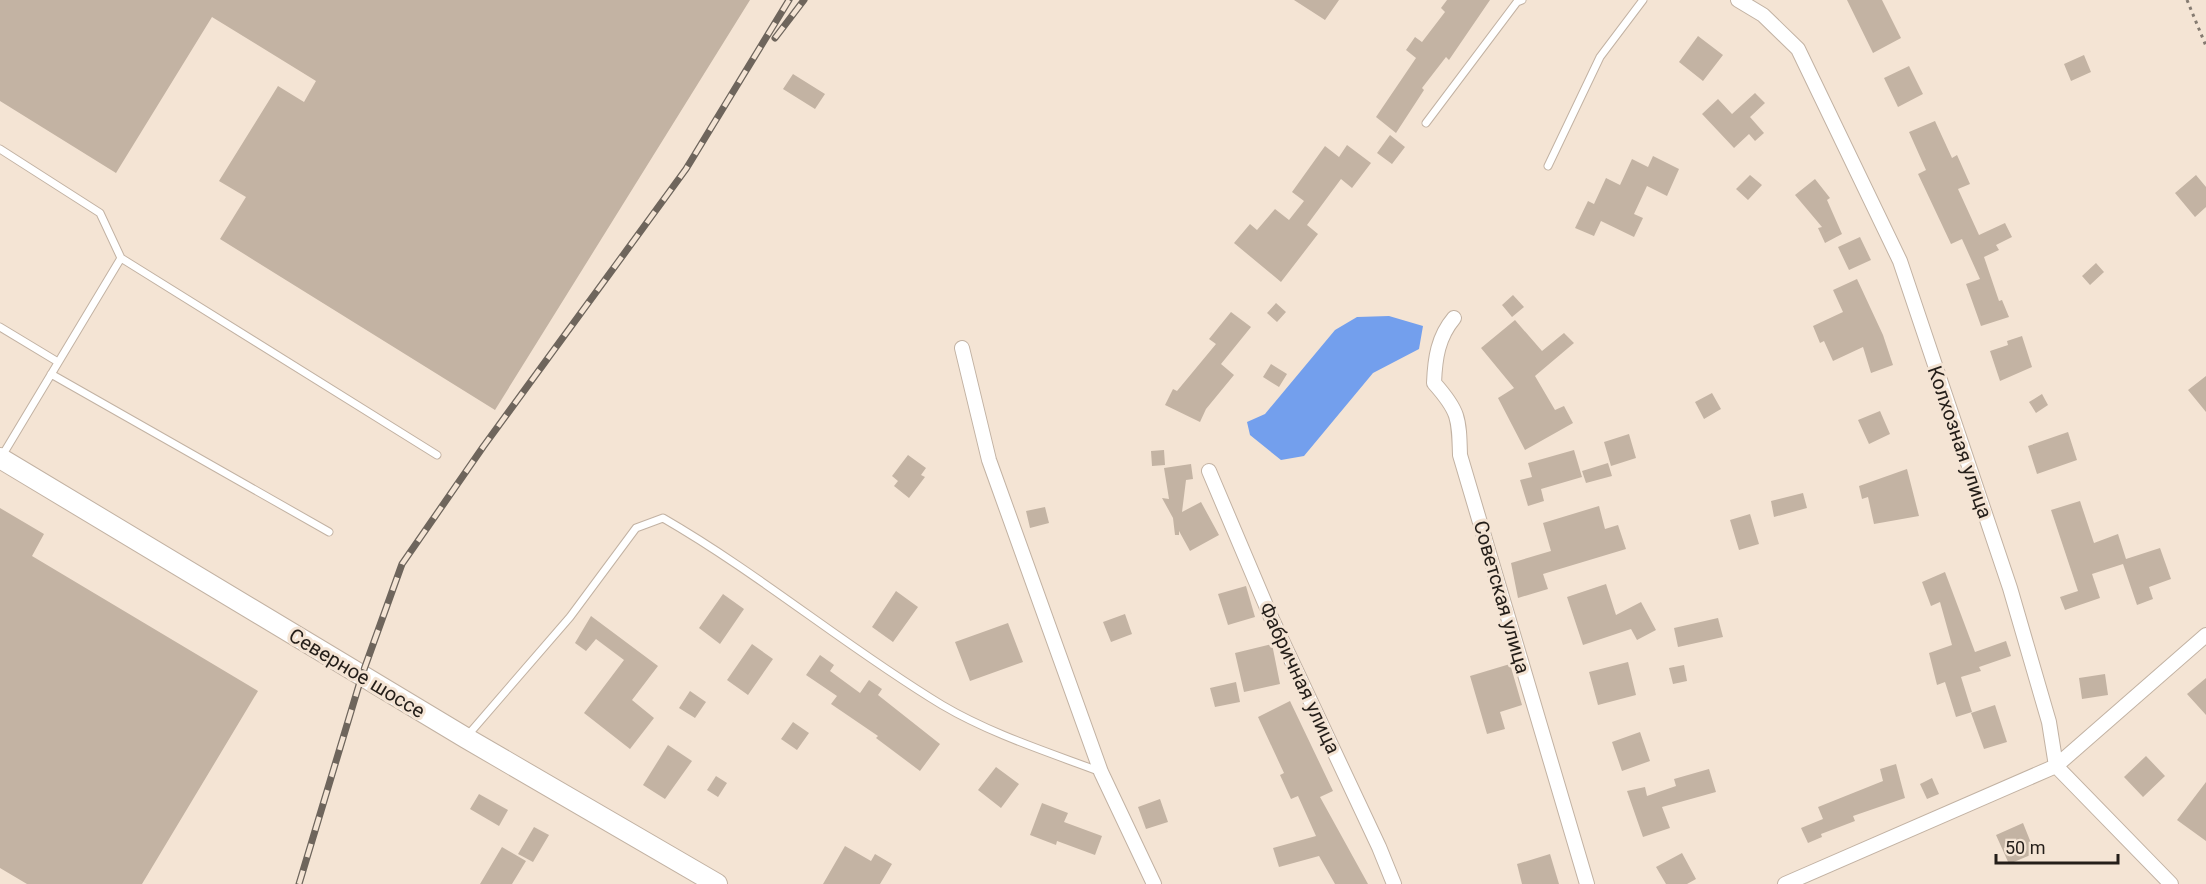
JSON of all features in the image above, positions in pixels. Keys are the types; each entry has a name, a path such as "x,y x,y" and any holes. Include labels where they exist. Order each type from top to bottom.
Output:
{"main road":[{"name":"Северное шоссе","path":"0,458 465,738 717,884"}],"street":[{"name":"Колхозная улица","path":"1738,0 1763,15 1798,49 1900,261 2010,588 2049,722 2056,765"},
{"name":"Советская улица","path":"1454,318 1442,332 1435,363 1434,383 1453,405 1459,423 1460,455 1587,884"},
{"path":"962,348 989,460 1101,772 1154,884"},
{"name":"Фабричная улица","path":"1209,471 1270,615 1379,847 1394,884"},
{"path":"1785,884 2056,765 2206,635"},
{"path":"2056,765 2171,884"}],"lane":[{"path":"1426,123 1516,2 1521,0"},
{"path":"1548,166 1600,57 1643,0"},
{"path":"0,149 100,213 120,258 437,455"},
{"path":"0,458 120,258"},
{"path":"0,327 58,362"},
{"path":"51,374 329,532"},
{"path":"465,738 570,617 636,528 663,518 696,537 875,663 945,706 1033,746 1101,772"}],"path":[{"path":"2187,0 2206,46"}],"water":[{"path":"1389,316 1423,326 1419,349 1373,373 1304,456 1281,460 1250,435 1247,422 1265,414 1335,330 1357,317"}],"building":[{"path":"0,0 750,0 495,410 220,239 246,197 219,181 278,86 304,102 316,81 212,17 116,173 0,101"},
{"path":"1294,0 1339,0 1325,20"},
{"path":"1447,0 1490,0 1449,60 1446,57 1422,88 1424,90 1396,133 1376,117 1416,58 1406,50 1415,37 1422,42 1445,12 1441,8"},
{"path":"1847,0 1882,0 1901,38 1873,53"},
{"path":"1698,36 1723,55 1703,81 1679,62"},
{"path":"2084,55 2091,72 2071,81 2064,64"},
{"path":"1909,66 1923,94 1898,107 1884,78"},
{"path":"793,74 825,94 815,109 783,89"},
{"path":"1755,93 1765,103 1750,117 1764,133 1755,141 1749,134 1734,148 1702,114 1718,99 1732,114"},
{"path":"1935,121 1952,158 1957,155 1970,184 1958,189 1979,235 2005,223 2012,237 1996,245 1999,250 1984,257 1999,301 2002,300 2009,317 1981,326 1966,284 1980,279 1962,239 1951,244 1918,174 1926,170 1909,132"},
{"path":"1390,135 1405,147 1392,164 1377,153"},
{"path":"1347,145 1371,163 1352,188 1341,179 1307,225 1318,234 1281,282 1234,243 1250,224 1257,230 1275,209 1289,220 1304,201 1292,192 1325,146 1339,157"},
{"path":"1653,156 1679,169 1667,196 1647,186 1634,214 1643,218 1634,237 1601,221 1594,236 1575,228 1588,201 1594,204 1606,178 1620,185 1632,159 1648,167"},
{"path":"1750,175 1762,185 1748,200 1736,189"},
{"path":"2196,175 2206,187 2206,207 2195,217 2175,193"},
{"path":"1815,179 1830,198 1827,200 1842,234 1825,243 1818,228 1822,227 1795,195"},
{"path":"1860,237 1871,260 1849,270 1838,247"},
{"path":"2096,263 2104,272 2090,285 2082,276"},
{"path":"1857,279 1883,335 1893,365 1871,373 1863,347 1833,361 1824,341 1820,343 1813,326 1843,312 1833,290"},
{"path":"1513,295 1524,307 1512,317 1502,305"},
{"path":"1276,303 1286,312 1277,322 1267,313"},
{"path":"1231,312 1251,327 1221,364 1234,375 1206,409 1200,422 1165,405 1173,389 1177,391 1216,344 1209,339"},
{"path":"1515,320 1542,351 1564,333 1574,343 1535,376 1555,410 1564,406 1573,423 1525,450 1498,398 1514,388 1481,348"},
{"path":"2022,336 2032,367 2000,381 1990,351 2008,345 2007,341"},
{"path":"1271,364 1287,374 1279,387 1263,377"},
{"path":"2206,376 2206,412 2188,390"},
{"path":"1712,393 1721,409 1704,419 1695,402"},
{"path":"2042,394 2048,405 2036,413 2029,402"},
{"path":"1880,411 1890,434 1869,444 1858,420"},
{"path":"2068,432 2077,460 2037,474 2028,446"},
{"path":"1629,434 1636,458 1611,466 1604,442"},
{"path":"1164,450 1165,465 1152,466 1151,451"},
{"path":"1574,450 1582,477 1541,489 1544,501 1528,506 1520,480 1532,477 1528,463"},
{"path":"908,455 926,468 921,475 925,477 909,498 894,486 898,481 892,476"},
{"path":"1608,463 1612,476 1586,483 1582,471"},
{"path":"1191,464 1193,479 1186,480 1182,512 1201,502 1219,535 1190,551 1179,531 1179,535 1175,535 1173,518 1162,498 1169,499 1164,468"},
{"path":"1907,469 1919,516 1874,524 1868,497 1862,499 1859,486"},
{"path":"1803,493 1807,508 1774,517 1771,501"},
{"path":"2080,501 2094,543 2118,534 2126,559 2160,548 2171,579 2149,587 2153,599 2137,605 2123,564 2092,574 2100,598 2065,610 2060,597 2078,591 2051,510"},
{"path":"1599,506 1605,529 1618,525 1626,549 1543,574 1548,589 1518,598 1511,563 1551,551 1543,523"},
{"path":"1045,507 1049,523 1030,528 1026,511"},
{"path":"0,508 44,534 32,556 258,691 142,884 27,884 0,868"},
{"path":"1750,514 1759,544 1739,550 1730,520"},
{"path":"1945,572 1975,652 2006,641 2011,656 1979,667 1981,671 1961,677 1972,712 1956,717 1945,682 1937,685 1929,653 1952,645 1940,602 1931,606 1922,582"},
{"path":"1606,584 1616,615 1641,602 1656,630 1637,640 1631,629 1583,645 1567,597"},
{"path":"1246,586 1255,617 1228,625 1218,594"},
{"path":"896,591 918,607 893,642 872,627"},
{"path":"723,594 744,609 720,644 699,628"},
{"path":"1125,614 1132,634 1111,642 1103,622"},
{"path":"591,616 658,666 632,700 654,718 630,749 584,713 624,660 596,639 586,651 575,643"},
{"path":"1718,618 1723,637 1678,647 1674,628"},
{"path":"1008,623 1023,662 970,681 955,642"},
{"path":"752,644 773,659 748,695 727,680"},
{"path":"1272,644 1280,684 1244,692 1235,653"},
{"path":"820,655 834,665 830,671 860,693 869,680 882,689 878,695 940,744 920,771 876,738 878,736 831,704 837,696 806,675"},
{"path":"1628,662 1636,695 1598,705 1589,672"},
{"path":"1510,664 1522,705 1500,712 1505,729 1487,734 1470,676"},
{"path":"1684,665 1687,681 1673,684 1669,668"},
{"path":"2105,674 2108,695 2082,699 2079,678"},
{"path":"2206,678 2206,715 2187,694"},
{"path":"1236,682 1240,702 1215,707 1210,688"},
{"path":"690,691 706,702 695,718 679,708"},
{"path":"1290,701 1333,791 1320,797 1368,884 1335,884 1319,856 1279,867 1273,848 1316,836 1298,796 1291,799 1280,775 1284,773 1258,717"},
{"path":"1995,705 2007,742 1984,749 1971,713"},
{"path":"793,722 809,733 797,750 781,739"},
{"path":"1640,732 1650,761 1622,771 1612,742"},
{"path":"668,745 692,761 665,799 643,785"},
{"path":"2146,756 2165,776 2143,797 2124,777"},
{"path":"1896,764 1905,798 1853,816 1855,821 1821,834 1822,837 1808,843 1801,828 1823,819 1818,807 1883,781 1880,769"},
{"path":"996,767 1019,784 1001,808 978,790"},
{"path":"1709,769 1716,792 1662,807 1670,828 1643,837 1627,791 1645,787 1647,796 1676,786 1674,779"},
{"path":"716,776 727,783 718,797 707,790"},
{"path":"1932,778 1939,794 1927,799 1920,784"},
{"path":"2206,782 2206,841 2177,820"},
{"path":"479,794 508,810 499,826 470,809"},
{"path":"1160,799 1168,822 1146,829 1138,807"},
{"path":"1042,803 1068,813 1064,822 1102,836 1095,855 1057,841 1056,845 1030,835"},
{"path":"2023,823 2035,853 2009,864 1996,835"},
{"path":"534,827 549,835 533,862 518,854"},
{"path":"845,846 871,861 875,854 892,864 880,884 823,884"},
{"path":"502,847 526,861 512,884 480,884"},
{"path":"1682,853 1696,879 1687,884 1666,884 1656,867"},
{"path":"1550,854 1559,884 1522,884 1517,864"}],"railway":[{"path":"299,884 362,675 402,564 483,447 686,169 789,0"},
{"path":"775,38 804,0"}]}
